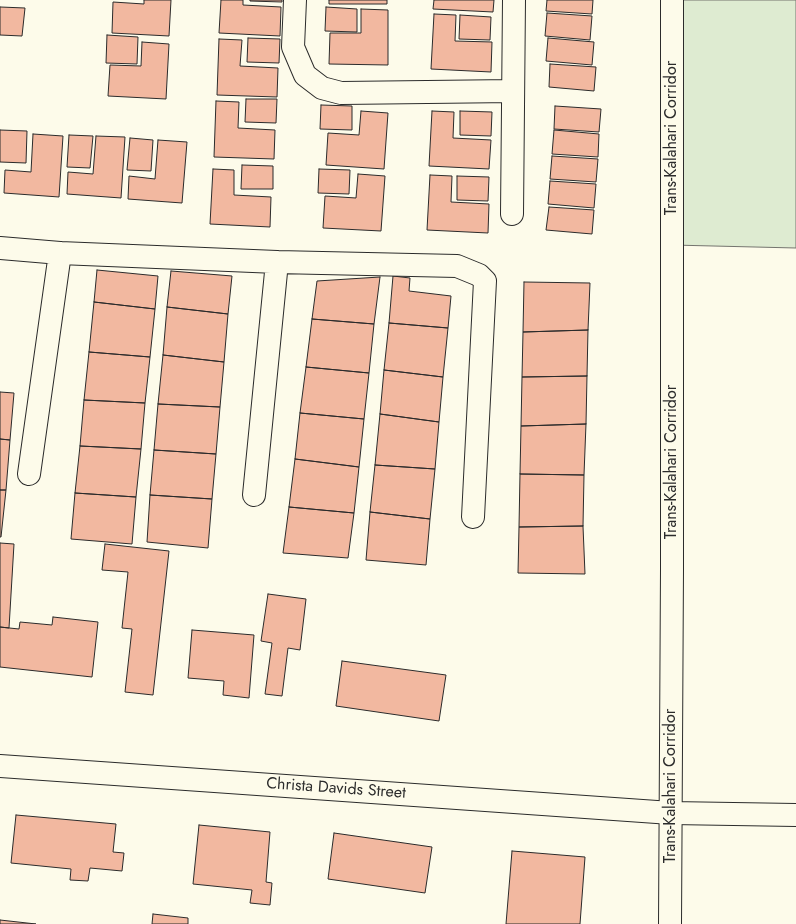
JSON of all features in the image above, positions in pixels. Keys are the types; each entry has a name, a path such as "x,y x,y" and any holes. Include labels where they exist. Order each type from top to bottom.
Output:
{"main road":[{"path":"295,0 293,47 305,75 322,88 341,93 513,91"},
{"path":"512,214 514,0"},
{"name":"Trans-Kalahari Corridor","path":"670,924 672,0"},
{"path":"0,248 60,253 276,262 457,266 479,275 485,281 473,517"},
{"path":"29,474 60,253"},
{"path":"254,495 276,262"},
{"name":"Christa Davids Street","path":"0,766 671,813 796,815"}],"green space":[{"path":"677,0 796,0 796,248 672,245"}],"building":[{"path":"144,0 171,0 169,36 112,33 113,2 144,4"},
{"path":"221,0 243,0 243,5 281,7 280,36 219,33"},
{"path":"282,0 282,2 250,1"},
{"path":"329,0 387,0 387,4 329,4"},
{"path":"434,0 494,0 493,12 433,9"},
{"path":"547,0 593,0 592,14 546,11"},
{"path":"0,7 25,8 22,36 0,35"},
{"path":"326,7 357,9 357,32 325,31"},
{"path":"361,9 388,10 388,65 329,64 330,33 361,33"},
{"path":"547,13 592,16 590,40 545,36"},
{"path":"434,14 456,15 455,41 492,42 491,72 431,69"},
{"path":"460,15 491,17 490,40 459,39"},
{"path":"107,35 138,37 137,64 106,63"},
{"path":"248,38 280,39 279,63 247,62"},
{"path":"548,38 594,42 592,65 546,61"},
{"path":"219,39 242,40 240,66 278,68 277,97 217,95"},
{"path":"142,42 169,44 166,99 108,96 110,65 141,66"},
{"path":"550,64 596,67 594,91 549,87"},
{"path":"246,99 277,99 276,123 245,122"},
{"path":"216,101 239,102 238,128 275,130 274,159 214,157"},
{"path":"321,105 352,106 352,130 320,129"},
{"path":"555,106 601,109 599,132 554,129"},
{"path":"361,111 388,113 384,169 326,165 328,133 359,135"},
{"path":"432,111 454,112 453,138 491,140 489,169 429,166"},
{"path":"460,111 492,112 491,136 460,135"},
{"path":"0,130 27,131 26,163 0,162"},
{"path":"554,130 599,134 598,157 552,154"},
{"path":"33,134 63,136 59,197 4,193 5,170 31,172"},
{"path":"69,135 93,136 90,168 67,167"},
{"path":"96,136 125,137 121,198 67,194 68,172 93,174"},
{"path":"130,138 153,140 151,171 127,170"},
{"path":"158,140 187,142 182,203 128,199 129,176 155,179"},
{"path":"552,156 598,159 596,182 550,179"},
{"path":"242,165 273,166 273,189 241,189"},
{"path":"213,169 234,170 234,195 271,197 270,227 210,224"},
{"path":"319,169 350,170 349,194 318,193"},
{"path":"358,174 385,176 381,231 323,228 325,196 356,198"},
{"path":"430,175 452,176 451,202 489,204 488,233 427,230"},
{"path":"457,176 489,177 488,201 457,200"},
{"path":"550,181 596,184 594,208 548,204"},
{"path":"549,207 594,210 592,234 546,230"},
{"path":"97,270 158,276 155,309 94,302"},
{"path":"171,271 232,276 228,314 167,307"},
{"path":"393,276 410,278 409,291 451,296 448,328 389,323"},
{"path":"380,277 374,324 312,319 317,281"},
{"path":"524,282 590,283 588,330 523,332"},
{"path":"94,302 155,309 150,357 89,352"},
{"path":"167,307 228,314 224,362 163,355"},
{"path":"312,319 374,324 369,373 306,367"},
{"path":"389,323 448,328 443,377 384,370"},
{"path":"588,330 587,376 522,377 523,332"},
{"path":"89,352 150,357 145,403 84,400"},
{"path":"163,355 224,362 220,407 158,404"},
{"path":"306,367 369,373 364,419 300,413"},
{"path":"384,370 443,377 439,422 380,414"},
{"path":"587,376 586,424 521,426 522,377"},
{"path":"0,392 14,393 10,440 0,439"},
{"path":"84,400 145,403 141,449 80,446"},
{"path":"158,404 220,407 216,454 154,450"},
{"path":"300,413 364,419 359,467 295,459"},
{"path":"380,414 439,422 435,469 375,465"},
{"path":"586,424 584,475 520,474 521,426"},
{"path":"0,439 10,440 6,490 0,490"},
{"path":"80,446 141,449 136,497 75,493"},
{"path":"154,450 216,454 212,499 150,495"},
{"path":"295,459 359,467 354,513 289,507"},
{"path":"375,465 435,469 430,519 370,512"},
{"path":"520,474 584,475 583,526 519,527"},
{"path":"0,490 6,490 1,537 0,537"},
{"path":"75,493 136,497 132,544 71,539"},
{"path":"150,495 212,499 208,548 147,542"},
{"path":"289,507 354,513 348,558 283,553"},
{"path":"370,512 430,519 426,565 366,560"},
{"path":"583,526 585,574 518,573 519,527"},
{"path":"0,543 14,544 9,628 0,627"},
{"path":"105,544 169,551 153,695 125,692 132,629 122,628 128,572 102,570"},
{"path":"268,594 306,599 300,650 288,648 282,696 265,694 272,643 261,641"},
{"path":"53,617 98,622 92,677 0,667 0,627 19,629 20,622 52,625"},
{"path":"192,630 254,635 249,698 223,695 224,681 188,678"},
{"path":"342,661 446,675 439,721 336,706"},
{"path":"16,815 116,824 113,852 124,853 122,871 90,868 88,881 70,880 71,869 11,863"},
{"path":"199,825 270,832 266,882 272,883 270,905 250,903 252,890 193,884"},
{"path":"334,833 432,847 425,893 328,879"},
{"path":"512,851 585,857 580,924 506,924"},
{"path":"153,914 188,918 188,924 152,924"},
{"path":"0,920 36,924 0,924"}]}
